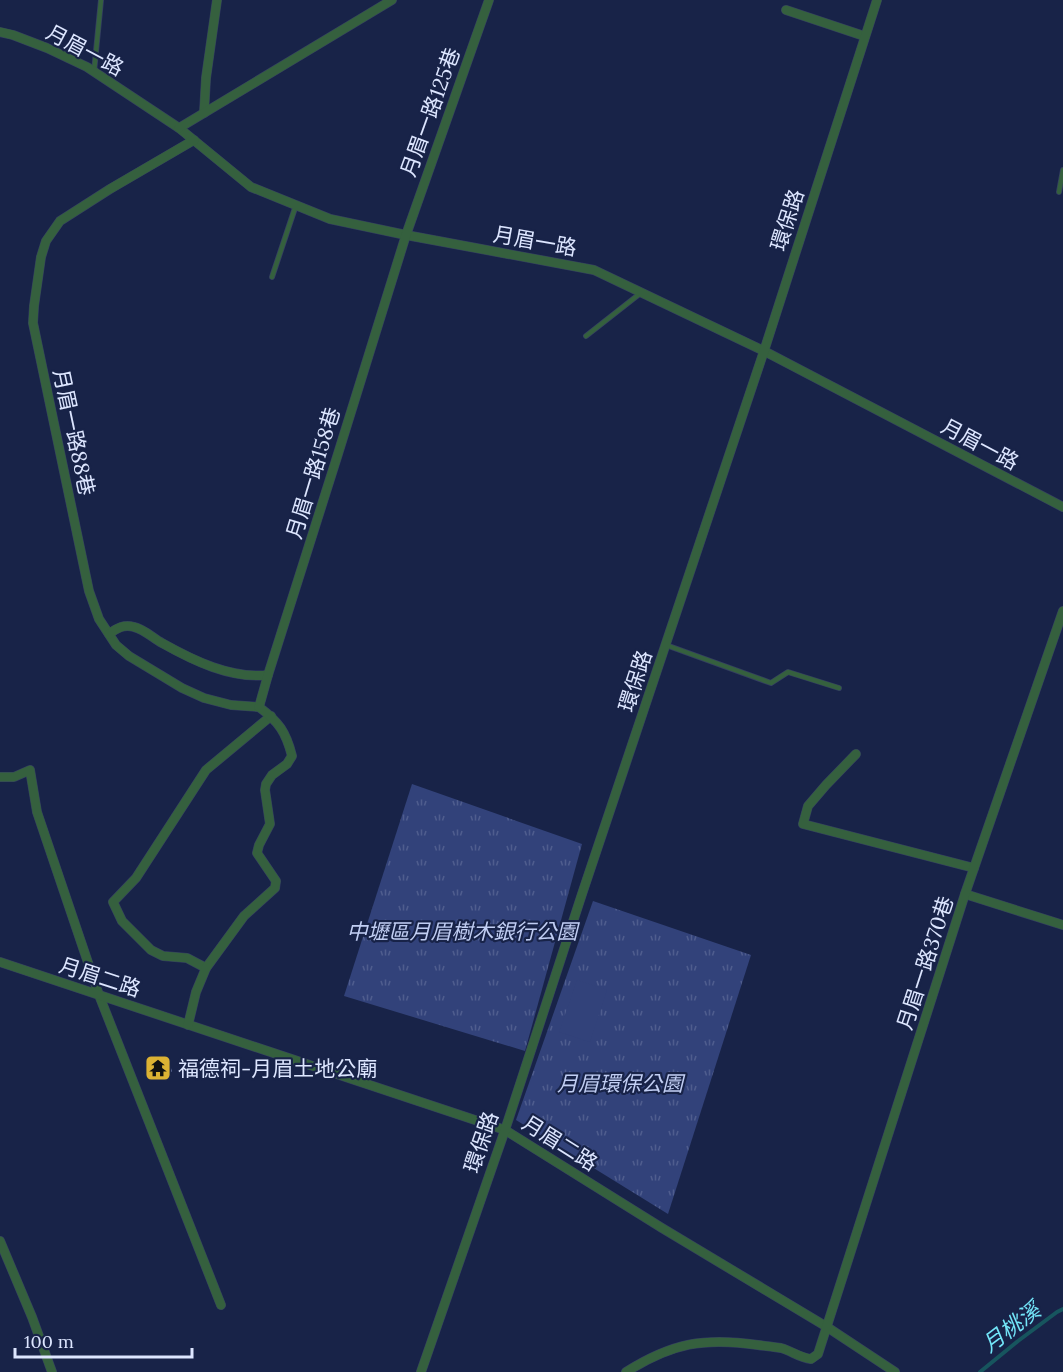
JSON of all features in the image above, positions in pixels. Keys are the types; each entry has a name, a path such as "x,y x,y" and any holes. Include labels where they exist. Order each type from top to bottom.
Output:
{"street":[{"path":"204,113 206,78 217,0"},
{"path":"179,128 392,0"},
{"name":"月眉一路125巷","path":"405,236 489,0"},
{"name":"環保路","path":"421,1372 505,1130 764,351 877,0"},
{"path":"786,10 864,36"},
{"name":"月眉一路","path":"0,32 47,48 94,72 179,128 251,187 330,219 405,236 594,270 764,351 1063,507"},
{"name":"月眉一路88巷","path":"194,140 60,221 46,241 41,257 33,323 89,591 99,619 116,645 129,656 182,688 204,698 231,705 259,706"},
{"name":"月眉一路158巷","path":"259,706 405,236"},
{"name":"月眉一路370巷","path":"626,1372 650,1358 696,1342 744,1343 783,1349 796,1356 811,1359 818,1354 965,894 1063,611"},
{"path":"109,634 121,626 135,627 198,662 232,673 268,675"},
{"path":"188,1025 196,992 206,968 244,916 275,888 276,881 257,853 270,824 265,790 272,775 287,764 292,756 285,733 259,706"},
{"path":"206,968 187,958 163,956 151,950 122,921 113,902 136,878 206,770 271,716"},
{"path":"856,754 808,806 802,824 974,868"},
{"path":"0,777 14,777 30,770 37,812 99,995 221,1305"},
{"path":"965,894 1063,925"},
{"name":"月眉二路","path":"0,962 505,1130 827,1327 895,1372"},
{"path":"0,1241 52,1372"}],"lane":[{"path":"94,72 101,0"},
{"path":"1059,192 1063,170"},
{"path":"272,277 296,205"},
{"path":"586,336 642,292"},
{"path":"666,645 771,682 788,672 839,688"}],"green space":[{"name":"中壢區月眉樹木銀行公園","path":"412,784 582,844 525,1051 344,996"},
{"name":"月眉環保公園","path":"593,901 751,955 668,1214 516,1120"},
{"path":"577,980 607,990 590,1042 559,1032"}],"building":[{"name":"福德祠-月眉土地公廟","path":"168,1060 171,1071 150,1076 146,1065"}],"waterway":[{"name":"月桃溪","path":"980,1372 1063,1309"}],"place":[{"name":"福德祠-月眉土地公廟","path":"158,1068"}]}
